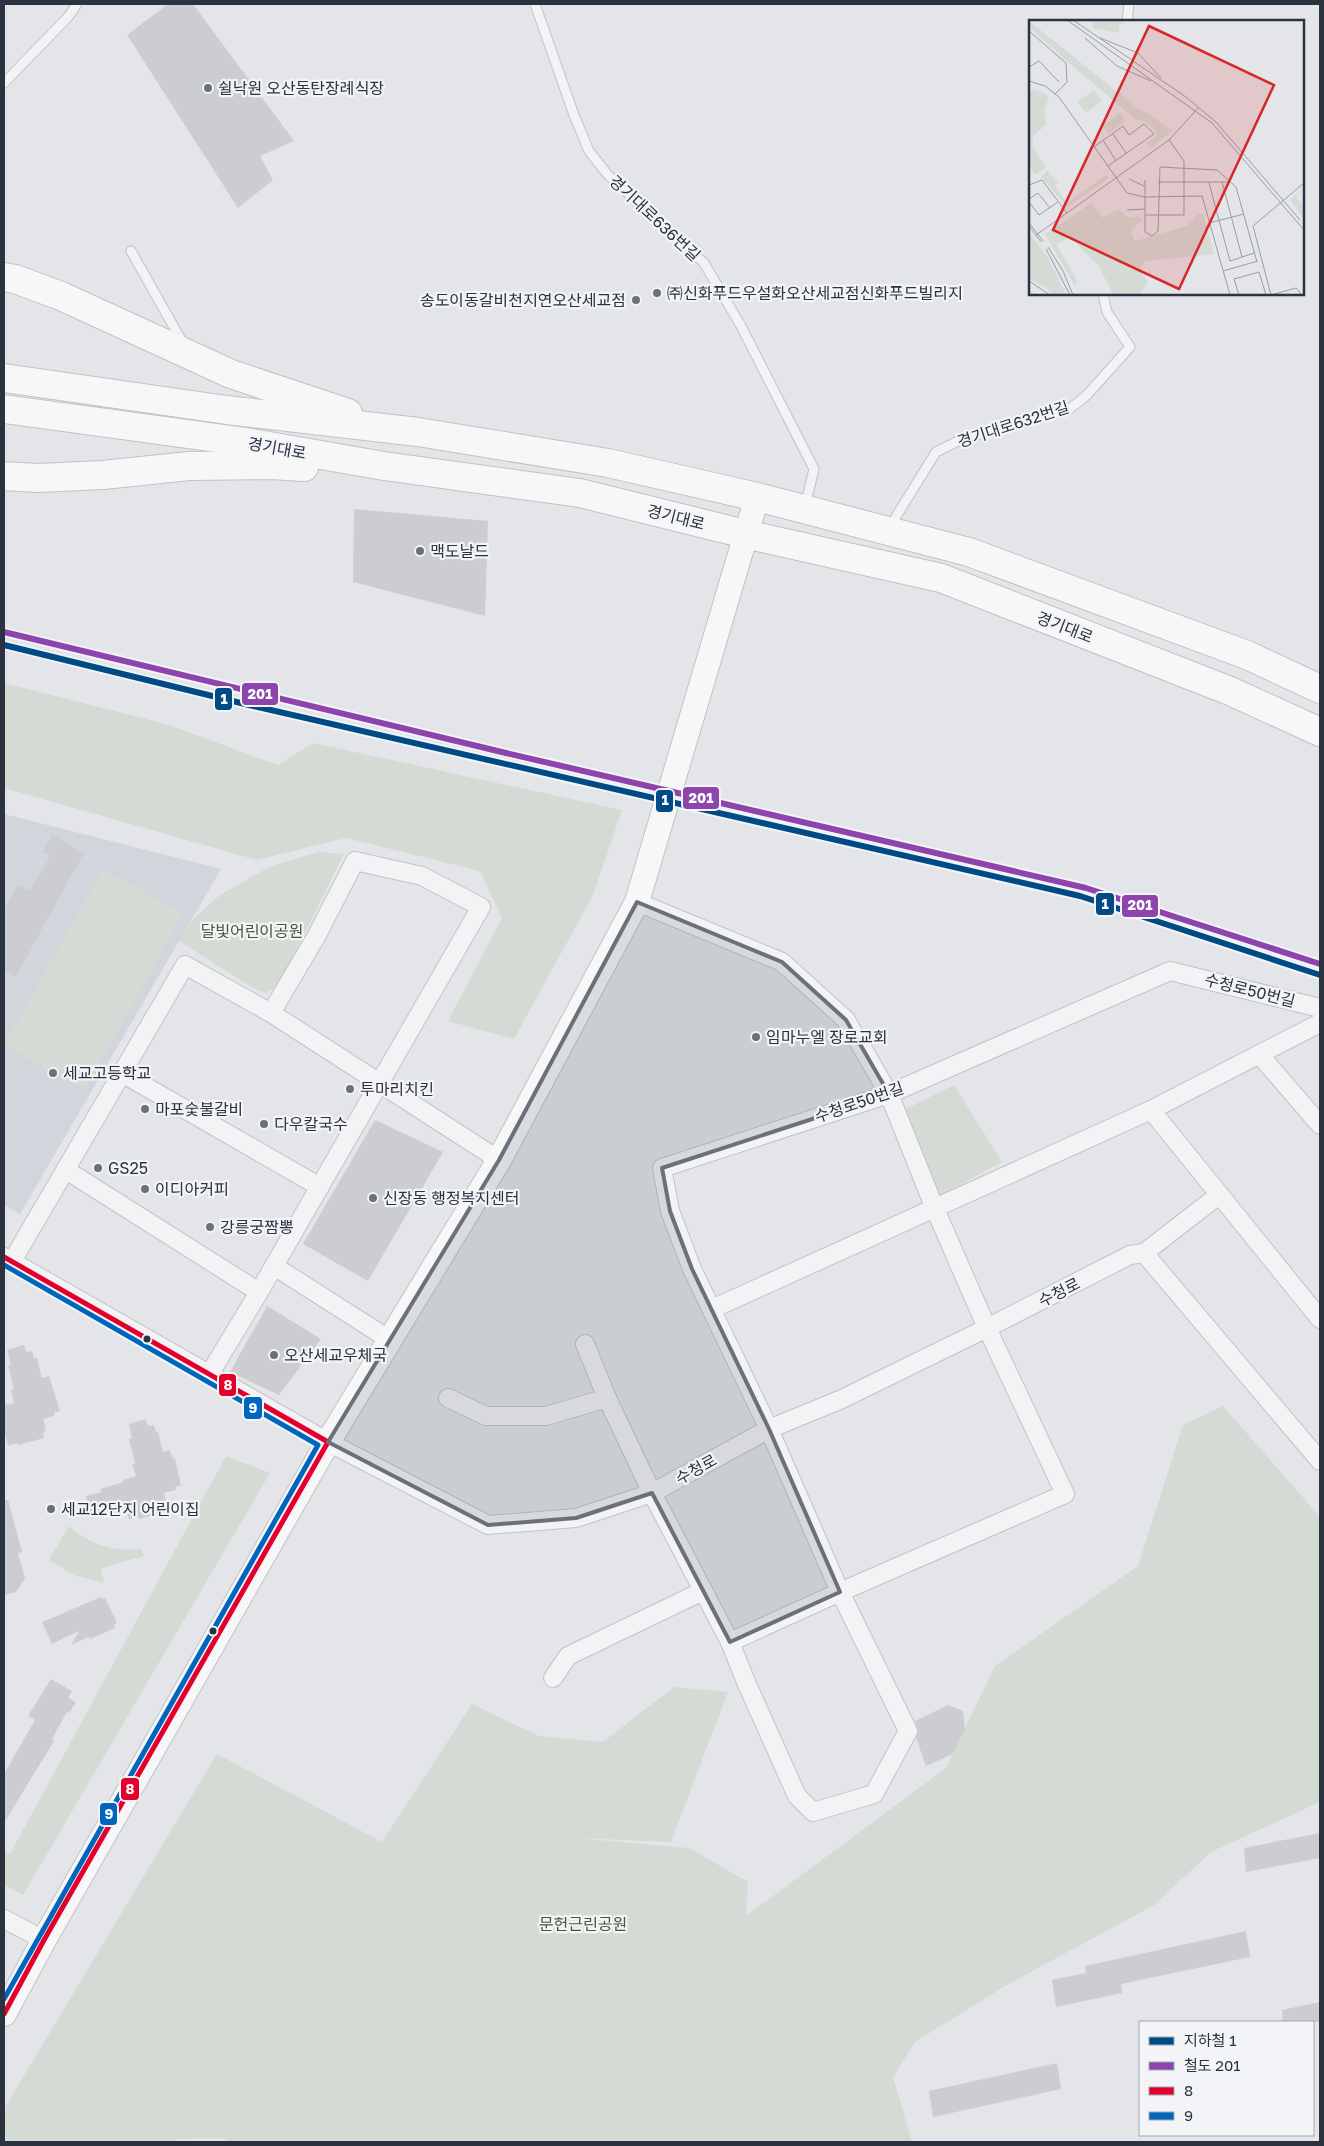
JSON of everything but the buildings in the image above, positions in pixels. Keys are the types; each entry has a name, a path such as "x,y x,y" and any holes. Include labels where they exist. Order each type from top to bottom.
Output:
{"main road":[{"path":"4,277 15,279 61,296 231,374 303,397 392,429"},
{"name":"경기대로","path":"4,378 227,410 392,429 608,463 804,508 969,552 1247,655 1320,689"},
{"name":"경기대로","path":"4,410 246,442 384,466 580,493 745,534 941,578 1230,691 1320,732"},
{"path":"4,476 38,478 103,475 189,466 270,465 338,470 384,466"}],"street":[{"path":"4,2014 44,1940 328,1442 499,1160 637,902 757,497"},
{"path":"209,1375 259,1292 481,907 422,876 355,861 318,935 271,1013"},
{"path":"584,1344 652,1493 730,1642 1065,1494 987,1328 935,1209 889,1094 846,1020 782,962 637,902"},
{"path":"7,1260 66,1170 186,965 271,1013 499,1160"},
{"name":"수청로50번길","path":"730,1642 797,1796 813,1812 874,1794 908,1731 840,1592 769,1429 692,1269 670,1210 662,1168 889,1094 1170,971 1320,1008"},
{"name":"수청로50번길","path":"712,1309 1151,1110 1320,1023"},
{"path":"1260,1054 1320,1125"},
{"path":"122,1073 320,1187"},
{"path":"1151,1110 1320,1319"},
{"path":"66,1170 259,1292"},
{"path":"1219,1195 1144,1253 1319,1459"},
{"name":"수청로","path":"7,1260 328,1442 488,1525 576,1518 652,1493 769,1429 842,1399 1130,1255 1144,1253"},
{"path":"274,1266 390,1340"},
{"path":"448,1398 486,1416 546,1416 607,1398"},
{"path":"553,1678 568,1656 703,1591"},
{"path":"4,1919 44,1940"}],"lane":[{"path":"4,83 68,17 77,4"},
{"name":"경기대로636번길","path":"535,4 574,116 589,151 608,175 704,263 746,334 814,469 804,508"},
{"path":"1128,20 1129,4"},
{"path":"131,251 191,356"},
{"name":"경기대로632번길","path":"887,530 936,452 962,439 1068,410 1086,396 1130,348 1107,312 1103,295"}],"highlighted area":[{"path":"637,902 782,962 846,1020 889,1094 662,1168 670,1211 692,1269 769,1429 840,1592 730,1642 652,1493 576,1518 488,1525 328,1442 499,1160"}],"shaded area":[{"name":"세교고등학교","path":"4,814 221,869 20,1214 4,1205"}],"green space":[{"path":"4,683 166,724 278,765 313,743 622,810 593,895 514,1039 448,1021 502,918 480,871 346,838 257,860 4,788"},
{"name":"달빛어린이공원","path":"319,852 344,854 278,986 266,993 253,988 179,941 192,920 220,895 271,866"},
{"path":"103,869 183,914 85,1090 4,1045"},
{"path":"954,1085 1002,1162 933,1199 896,1114"},
{"name":"문헌근린공원","path":"1223,1406 1320,1517 1320,1802 1211,1852 1154,1905 1005,1986 915,2042 893,2077 912,2142 230,2142 223,2138 176,2139 172,2142 4,2142 4,2109 217,1754 382,1842 472,1704 539,1736 603,1742 674,1687 728,1692 671,1842 576,1838 689,1848 748,1882 746,1916 946,1768 995,1666 1138,1566 1183,1425"},
{"path":"226,1456 270,1473 23,1895 4,1885 4,1851 10,1854"},
{"path":"69,1526 85,1538 102,1546 130,1550 141,1549 144,1556 101,1568 104,1583 76,1576 49,1560"}],"metro line":[{"name":"1","path":"4,645 249,705 1080,896 1320,975"}],"rail line":[{"name":"201","path":"4,632 506,753 1086,888 1320,964"}],"transit line":[{"name":"8","path":"4,1257 328,1442 44,1940 4,2014"},
{"name":"9","path":"4,1265 318,1445 4,1999"}],"place":[{"name":"쉴낙원 오산동탄장례식장","path":"208,88"},
{"name":"㈜신화푸드우설화오산세교점신화푸드빌리지","path":"657,293"},
{"name":"송도이동갈비천지연오산세교점","path":"636,300"},
{"name":"맥도날드","path":"420,551"},
{"name":"임마누엘 장로교회","path":"756,1037"},
{"name":"세교고등학교","path":"53,1073"},
{"name":"투마리치킨","path":"350,1089"},
{"name":"마포숯불갈비","path":"145,1109"},
{"name":"다우칼국수","path":"264,1124"},
{"name":"GS25","path":"98,1168"},
{"name":"이디아커피","path":"145,1189"},
{"name":"신장동 행정복지센터","path":"373,1198"},
{"name":"강릉궁짬뽕","path":"210,1227"},
{"name":"오산세교우체국","path":"274,1355"},
{"name":"세교12단지 어린이집","path":"51,1509"}]}
